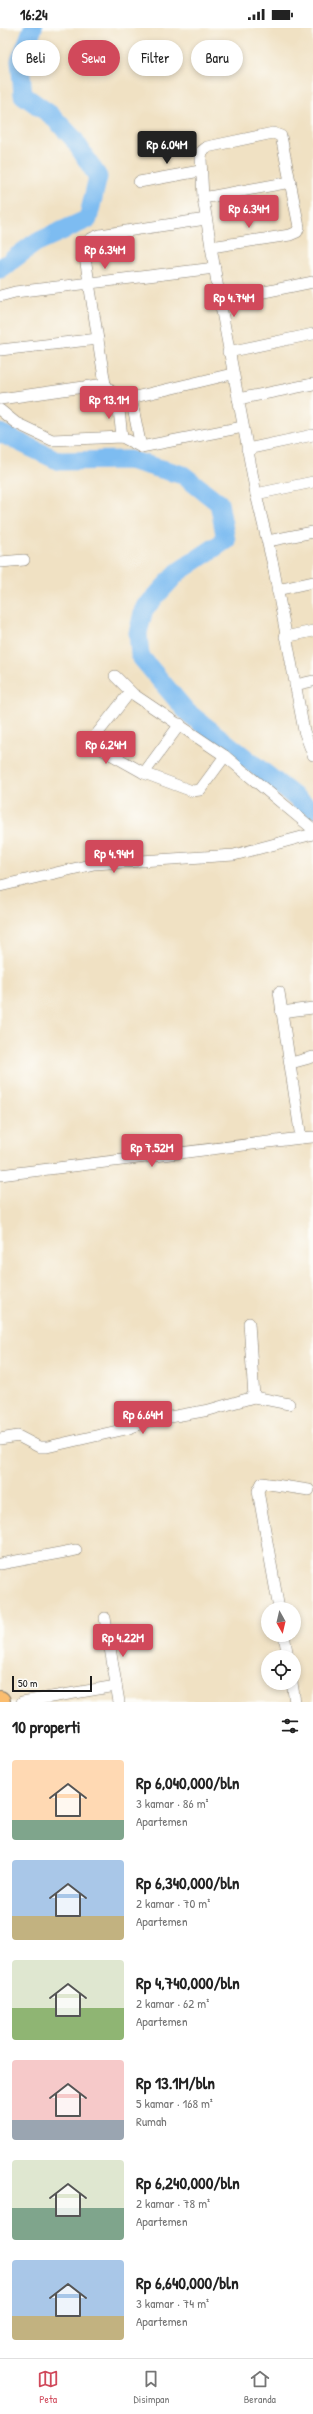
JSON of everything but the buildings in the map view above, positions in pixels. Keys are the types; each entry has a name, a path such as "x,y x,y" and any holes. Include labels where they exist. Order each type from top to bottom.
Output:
{"street":[{"path":"211,246 290,235 297,232 299,227 281,136 273,133 207,147 202,151 200,171 206,219 232,374 256,494 278,590 285,637 295,685 309,730 313,755"},
{"path":"138,182 200,171"},
{"path":"203,198 291,182"},
{"path":"122,437 118,401 105,384 84,251 85,245 90,239 100,235 206,219"},
{"path":"0,296 15,292 215,268"},
{"path":"220,301 313,282"},
{"path":"228,352 313,334"},
{"path":"0,350 98,339"},
{"path":"118,401 232,374"},
{"path":"0,399 105,384"},
{"path":"238,399 313,384"},
{"path":"131,398 141,447"},
{"path":"0,410 16,423 52,440 122,437 141,447 243,427"},
{"path":"247,449 313,435"},
{"path":"256,494 313,482"},
{"path":"268,542 313,532"},
{"path":"0,562 24,560"},
{"path":"278,590 313,582"},
{"path":"285,637 313,632"},
{"path":"115,676 130,692 180,724 225,756 313,829"},
{"path":"295,685 313,681"},
{"path":"130,692 92,741 96,746 144,773 196,791 200,790 225,756"},
{"path":"144,773 180,724"},
{"path":"0,886 94,864 234,855 313,834"},
{"path":"279,992 281,1012 291,1063 301,1138"},
{"path":"281,1012 313,1008"},
{"path":"291,1063 313,1058"},
{"path":"0,1175 313,1137"},
{"path":"249,1323 254,1397"},
{"path":"0,1439 18,1436 39,1447 47,1447 126,1429 148,1421 209,1410 254,1397 288,1404"},
{"path":"278,1602 258,1491 259,1487 262,1483 309,1490"},
{"path":"0,1564 76,1550"},
{"path":"105,1618 119,1702"},
{"path":"22,1702 116,1686"},
{"path":"293,1690 295,1702"}],"waterway":[{"path":"0,269 35,243 88,219 98,177 73,138 51,115 23,95 20,61 33,28"},
{"path":"0,433 59,461 129,460 183,475 219,503 226,540 178,572 144,609 138,633 140,656 187,712 313,811"}]}
